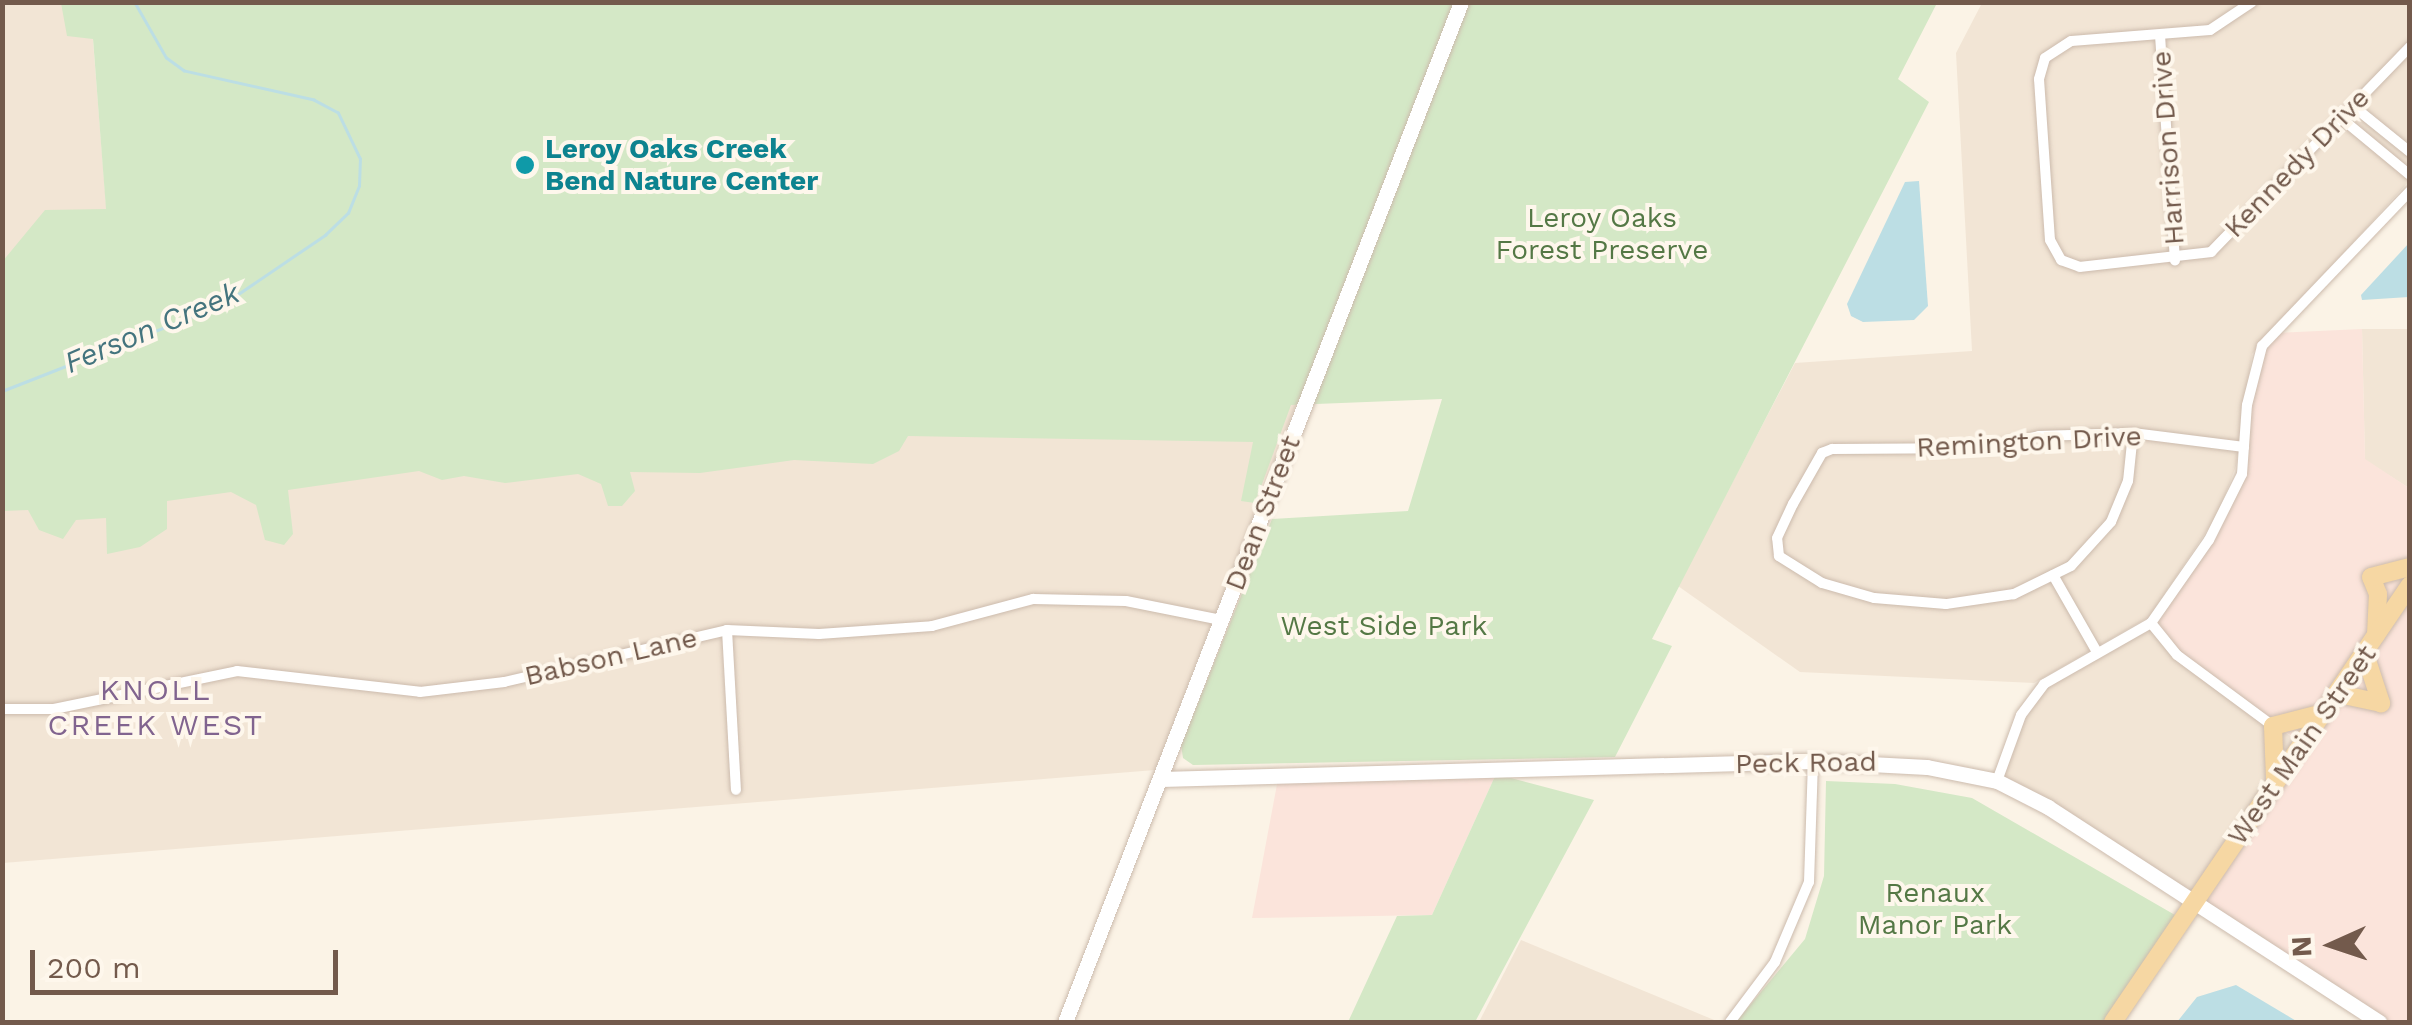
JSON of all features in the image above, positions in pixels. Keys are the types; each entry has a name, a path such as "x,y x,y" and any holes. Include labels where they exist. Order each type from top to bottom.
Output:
{"main road":[{"path":"2338,694 2381,703 2371,646 2378,594 2371,578 2410,567"},
{"name":"West Main Street","path":"2114,1022 2410,585"},
{"path":"2274,784 2274,726 2324,712"}],"street":[{"name":"Dean Street","path":"1064,1022 1461,2"},
{"path":"2160,35 2225,26 2252,2"},
{"name":"Kennedy Drive","path":"2160,35 2071,40 2045,58 2039,79 2054,252 2080,267 2175,260 2211,252 2410,47"},
{"name":"Harrison Drive","path":"2160,35 2175,260"},
{"path":"2353,106 2410,152"},
{"path":"2340,118 2410,175"},
{"path":"1997,782 2021,715 2044,684 2151,623 2210,540 2242,474 2262,346 2410,191"},
{"path":"2097,652 2053,575 2072,566 2111,522 2128,482 2133,433"},
{"name":"Remington Drive","path":"2053,575 2014,594 1946,604 1874,598 1788,567 1778,538 1822,453 1832,449 1987,448 2038,436 2133,433 2244,448"},
{"name":"Babson Lane","path":"2,709 54,709 236,671 339,687 424,692 504,682 727,630 819,634 932,626 1032,599 1126,601 1221,620"},
{"path":"2151,623 2177,655 2274,726"},
{"path":"727,630 736,790"},
{"path":"1730,1022 1775,962 1809,882 1812,761"},
{"name":"Peck Road","path":"1161,778 1881,761 1997,782 2070,821 2380,1022"}],"shaded area":[{"path":"3,3 90,3 115,318 3,362"},
{"path":"1982,3 2409,3 2409,181 2252,354 2236,466 2218,514 2149,617 2034,683 1800,672 1678,586 1795,363 1972,351 1956,53"},
{"path":"2362,329 2409,329 2409,488 2365,460"},
{"path":"2362,329 2365,459 2409,488 2409,578 2298,741 2181,653 2156,622 2247,471 2252,405 2265,352 2277,333"},
{"path":"1296,404 1155,770 3,863 2,465"},
{"path":"2409,597 2409,1020 2389,1022 2200,903"},
{"path":"2149,628 2174,658 2298,741 2192,898 2003,780 2025,719 2049,685"},
{"path":"1496,774 1432,915 1252,918 1278,779"},
{"path":"1521,940 1719,1022 1479,1022"}],"green space":[{"name":"Leroy Oaks Forest Preserve","path":"61,3 1937,3 1898,79 1929,102 1652,639 1672,646 1615,757 1193,765 1183,758 1181,745 1272,519 1408,511 1442,399 1291,405 1255,503 1241,501 1253,442 908,436 899,451 873,464 794,460 700,473 630,472 635,491 622,506 608,506 601,484 578,474 505,483 464,476 442,480 419,471 288,490 293,534 284,545 265,540 256,505 231,492 167,501 167,529 140,547 107,554 106,518 76,520 63,539 39,530 28,510 3,511 2,262 45,210 106,209 93,39 67,36"},
{"path":"1496,774 1594,800 1475,1022 1348,1022 1397,916 1432,915"},
{"name":"Renaux Manor Park","path":"1826,781 1895,784 1972,798 2175,915 2105,1022 1736,1022 1805,939 1824,876"}],"water":[{"path":"1919,181 1928,306 1914,320 1863,322 1851,316 1847,304 1905,182"},
{"path":"2409,243 2409,297 2362,300 2361,295"},
{"path":"2236,985 2298,1022 2177,1022 2197,997"}],"waterway":[{"name":"Ferson Creek","path":"2,391 222,305 325,235 348,213 359,186 360,159 338,113 314,100 184,71 166,58 134,2"}],"place":[{"name":"Leroy Oaks Creek Bend Nature Center","path":"525,165"}],"district":[{"name":"KNOLL CREEK WEST","path":"156,707"}],"park label":[{"name":"West Side Park","path":"1384,626"}]}
